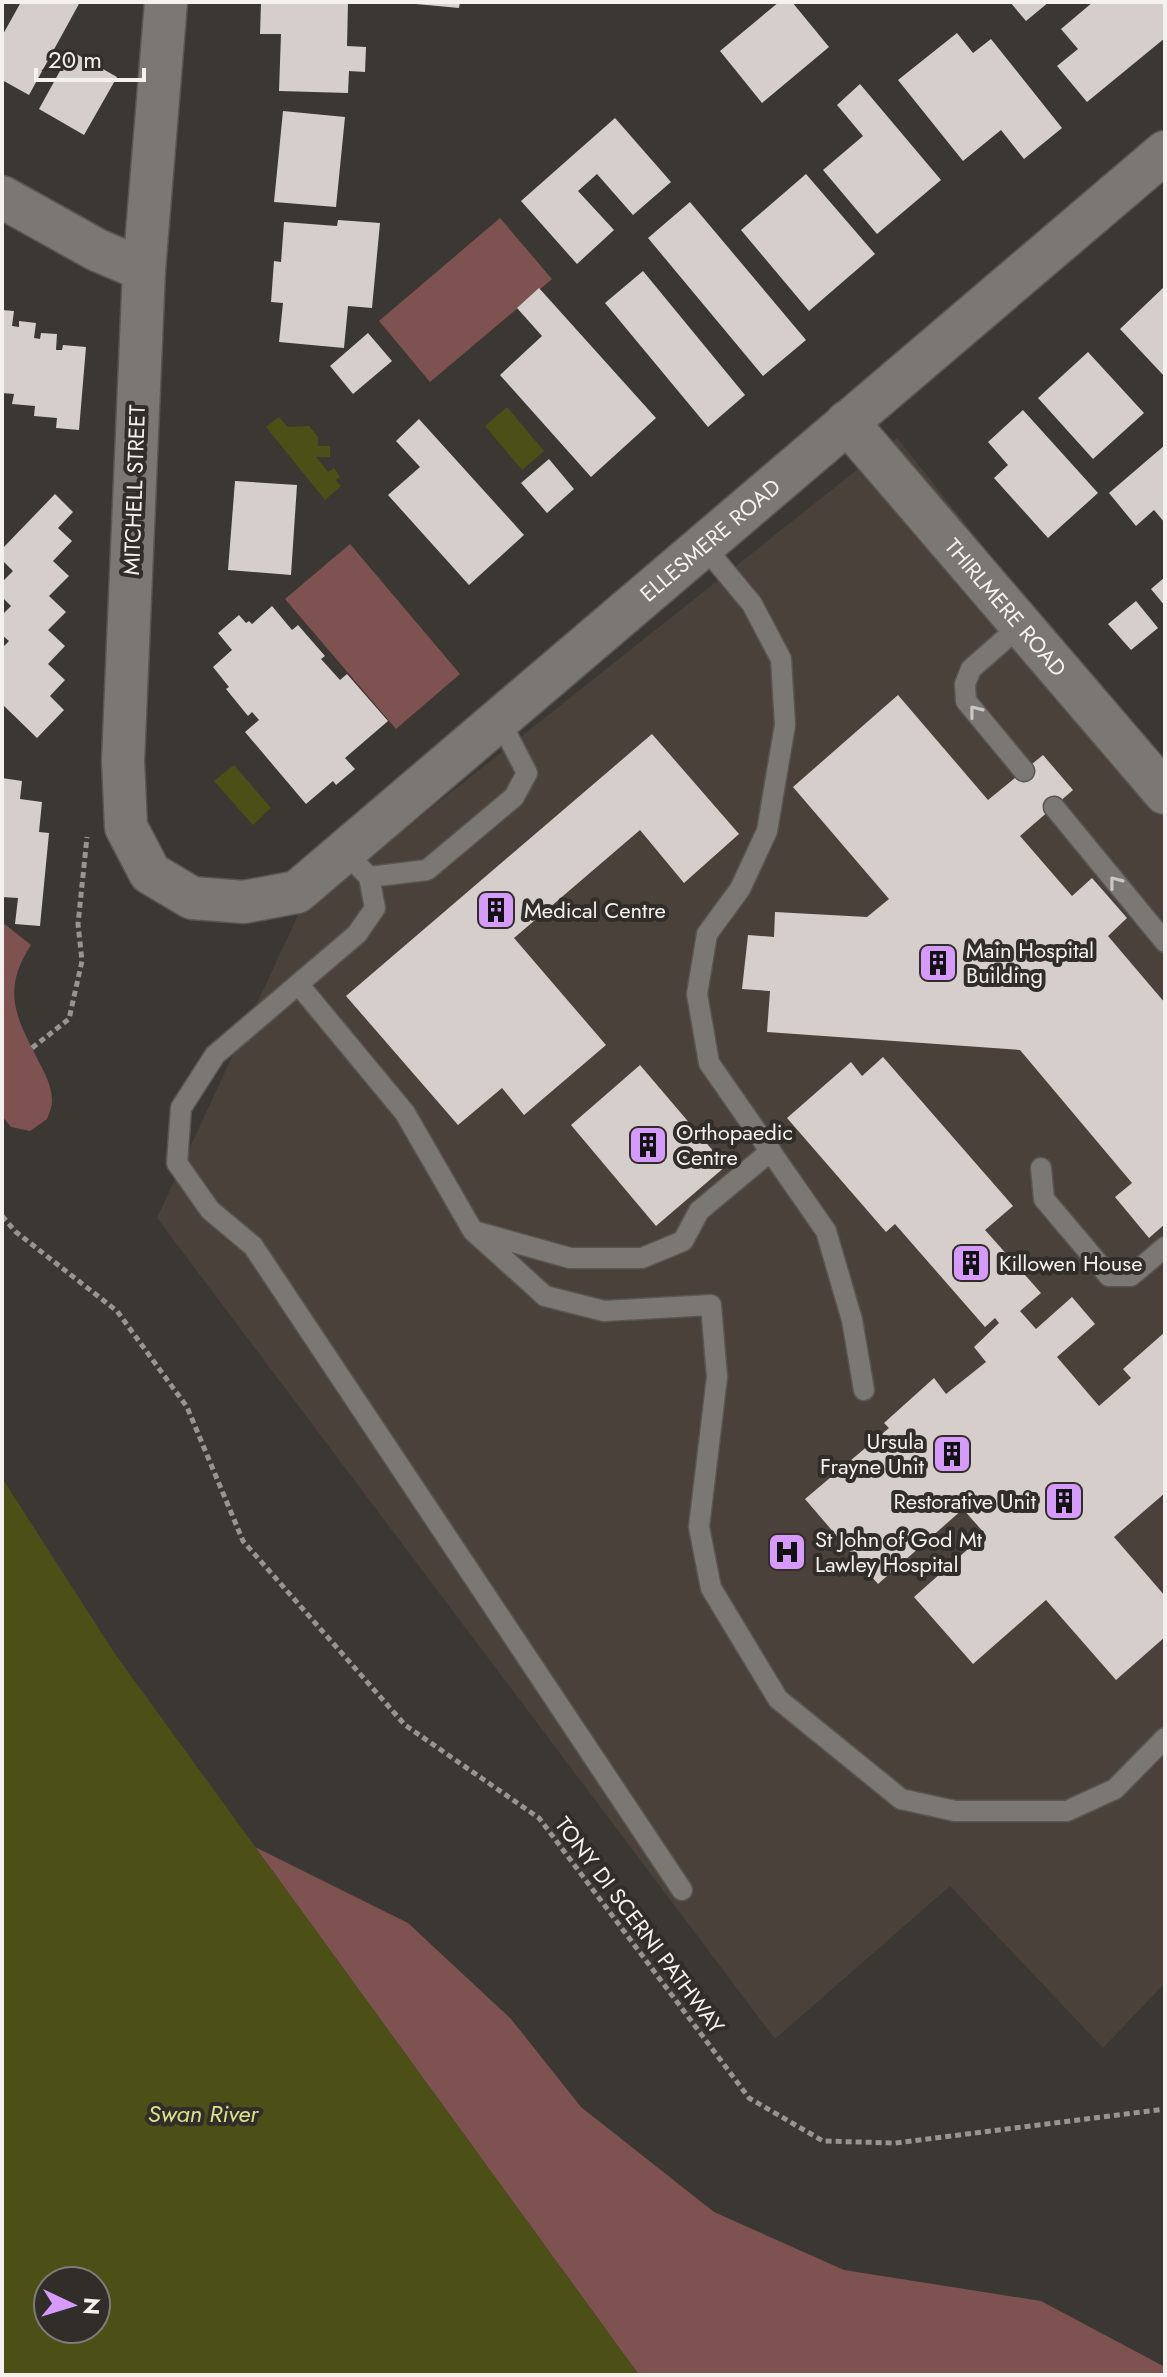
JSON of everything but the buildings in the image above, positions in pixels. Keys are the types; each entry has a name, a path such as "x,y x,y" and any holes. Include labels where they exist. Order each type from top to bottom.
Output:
{"street":[{"name":"MITCHELL STREET","path":"166,2 144,270 123,761 126,827 150,873 192,898 244,902"},
{"name":"ELLESMERE ROAD","path":"244,902 297,892 357,864 499,719 1165,152"},
{"path":"2,197 97,250 144,270"},
{"name":"THIRLMERE ROAD","path":"847,422 1165,793"}],"lane":[{"path":"703,545 752,604 781,659 785,725 767,831 740,889 707,934 697,994 709,1063 826,1231 852,1320 864,1390"},
{"path":"1021,625 971,669 965,684 966,701 1024,771"},
{"path":"499,719 527,773 514,797 427,870 357,864 375,908 357,934 215,1055 181,1108 177,1163 210,1210 253,1246 682,1890"},
{"path":"1054,807 1165,942"},
{"path":"299,985 405,1113 473,1231 545,1296 604,1311 711,1305 717,1377 699,1527 711,1588 778,1699 901,1799 955,1811 1067,1811 1115,1789 1165,1738"},
{"path":"473,1231 570,1258 642,1258 683,1241 699,1211 771,1151"},
{"path":"1041,1168 1044,1199 1109,1276 1131,1276 1165,1247"}],"path":[{"path":"32,1048 69,1019 82,961 78,924 89,823"},
{"name":"TONY DI SCERNI PATHWAY","path":"2,1216 16,1232 117,1311 187,1407 243,1541 405,1725 539,1818 749,2098 823,2141 895,2143 1165,2109"}],"shaded area":[{"path":"500,218 552,279 430,382 379,321"},
{"name":"St John of God Mt Lawley Hospital","path":"897,438 1165,774 1165,1983 1103,2048 950,1886 775,2039 157,1218 299,913"},
{"path":"350,544 460,674 396,729 285,599"},
{"path":"2,922 31,945 16,977 15,1006 52,1097 47,1119 30,1131 11,1127 2,1116"},
{"path":"255,1847 408,1923 511,2019 581,2107 714,2212 844,2270 1041,2301 1165,2367 1165,2375 639,2375"}],"water":[{"path":"507,407 544,451 522,470 485,426"},
{"path":"279,417 288,427 309,426 318,437 318,446 330,446 330,457 316,457 328,472 334,468 340,477 336,480 341,486 325,500 266,427"},
{"path":"234,765 271,808 253,825 214,781"},
{"name":"Swan River","path":"2,1478 115,1654 639,2375 2,2375"}],"place":[{"name":"Medical Centre","path":"496,910"},
{"name":"Main Hospital Building","path":"938,963"},
{"name":"Orthopaedic Centre","path":"648,1145"},
{"name":"Killowen House","path":"971,1263"},
{"name":"Ursula Frayne Unit","path":"952,1454"},
{"name":"Restorative Unit","path":"1064,1501"},
{"name":"St John of God Mt Lawley Hospital","path":"787,1552"}]}
